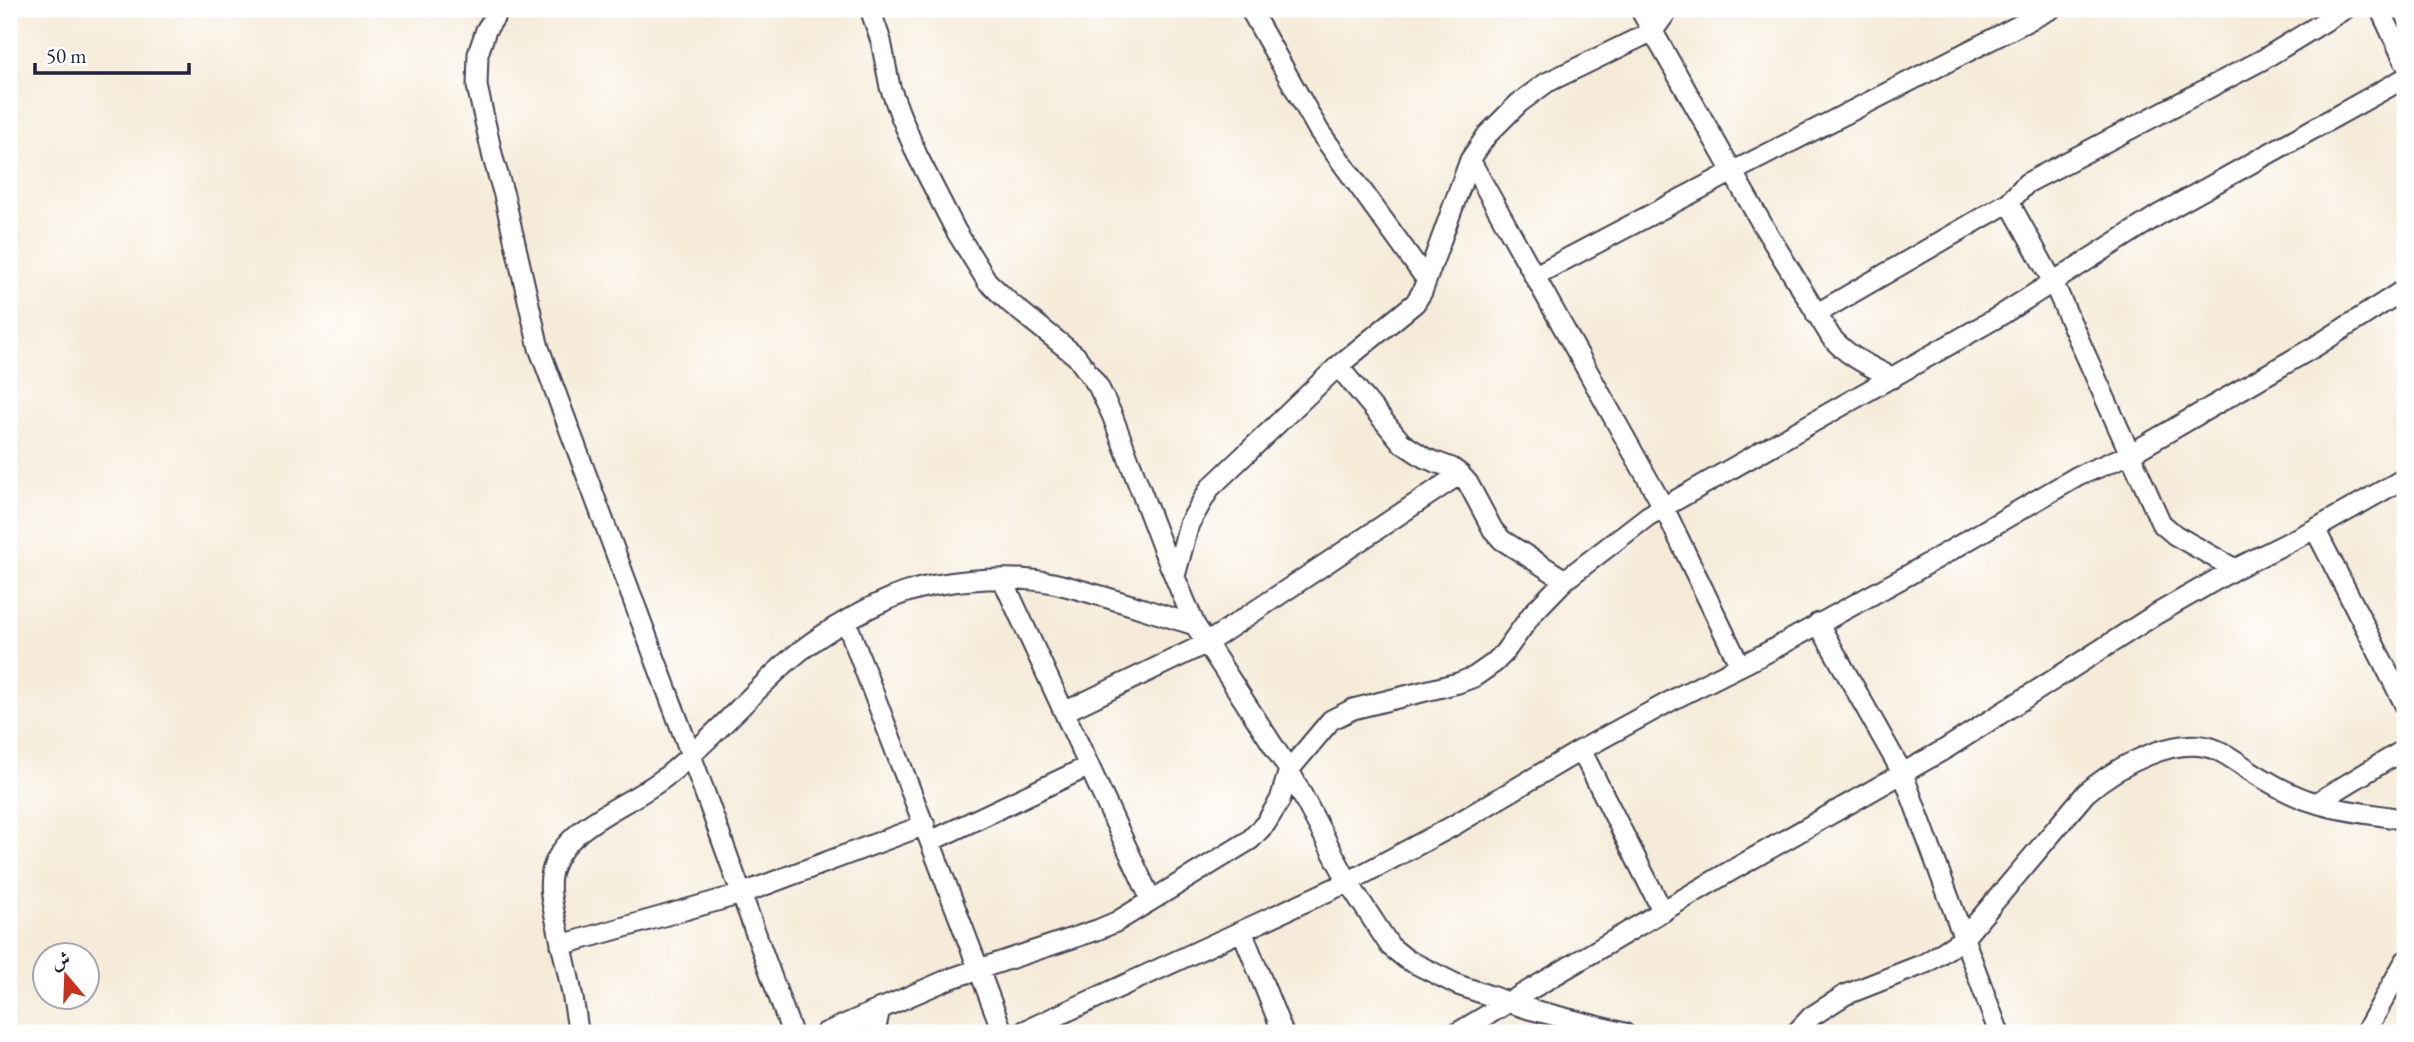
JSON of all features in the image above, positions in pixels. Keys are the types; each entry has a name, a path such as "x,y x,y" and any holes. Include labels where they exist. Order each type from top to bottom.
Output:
{"street":[{"path":"500,9 486,30 478,54 477,86 539,348 792,1033"},
{"path":"870,9 881,41 890,87 900,114 917,155 956,231 987,281 1076,356 1098,386 1195,625 1289,769 1349,882 1390,946 1398,954 1458,985 1512,1003 1624,1033"},
{"path":"1250,9 1319,131 1426,279"},
{"path":"1640,9 1732,172 1831,337 1854,358 1893,378"},
{"path":"1175,576 1189,524 1210,488 1338,366 1415,303 1469,160 1495,127 1519,103 1546,83 1653,31 1670,9"},
{"path":"1534,276 2051,9"},
{"path":"1816,314 2009,202 2026,183 2262,60 2345,9"},
{"path":"2380,9 2405,62"},
{"path":"825,1033 950,979 1097,930 1151,900 1250,840 1280,800 1289,769 1331,720 1353,709 1474,677 1504,653 1532,614 1565,580 1648,516 1998,317 2160,214 2405,78"},
{"path":"1469,160 1664,508 1740,666"},
{"path":"2009,202 2053,282 2165,529 2235,569"},
{"path":"1020,1033 1349,882 1451,827 1581,750 1910,574 2078,476 2130,454 2316,346 2405,289"},
{"path":"1338,366 1402,443 1425,458 1452,468 1460,474 1493,530 1502,540 1565,580"},
{"path":"1064,712 1207,643 1460,474"},
{"path":"1457,1033 1903,774 2062,676 2152,616 2405,478"},
{"path":"2315,529 2405,705"},
{"path":"578,1033 551,897 551,873 562,849 586,828 665,778 789,660 846,621 919,588 1017,579 1051,583 1195,625"},
{"path":"1003,580 1151,900"},
{"path":"846,621 1003,1033"},
{"path":"1818,623 1903,774 1998,1033"},
{"path":"1796,1033 1812,1016 1845,995 1926,963 1963,939 2086,793 2107,775 2160,751 2191,746 2209,747 2220,751 2273,785 2316,803 2405,820"},
{"path":"2316,803 2405,749"},
{"path":"1581,750 1663,912"},
{"path":"561,945 741,894 928,833 1089,766"},
{"path":"1242,931 1283,1033"},
{"path":"2365,1033 2405,961"},
{"path":"875,1033 880,1008"}]}
